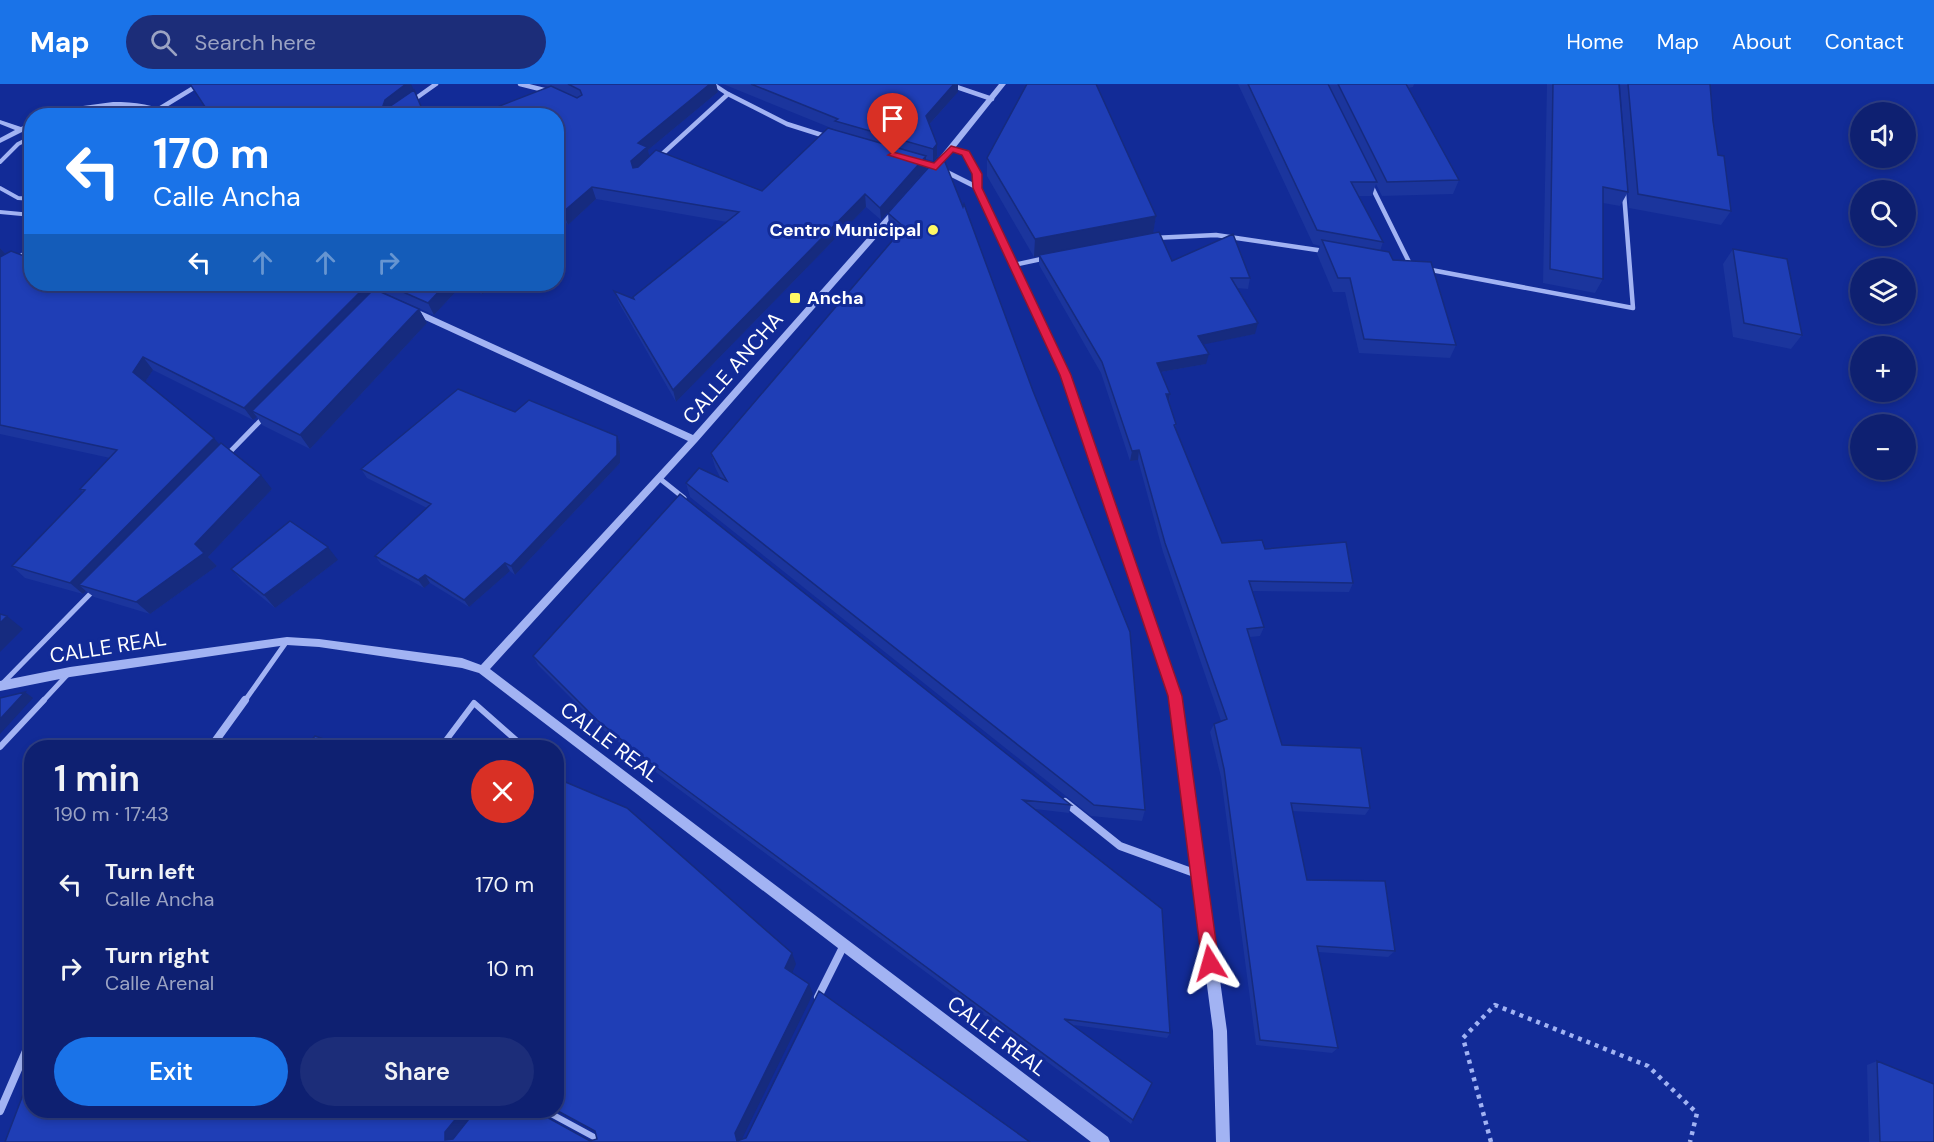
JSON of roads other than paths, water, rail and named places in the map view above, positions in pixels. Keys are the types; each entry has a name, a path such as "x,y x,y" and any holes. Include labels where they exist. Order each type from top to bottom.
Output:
{"street":[{"path":"162,108 200,84"},
{"path":"410,103 436,84"},
{"path":"520,84 557,94"},
{"path":"713,84 787,124 839,140"},
{"path":"948,84 992,99"},
{"path":"928,175 1004,84"},
{"path":"654,161 728,94"},
{"path":"83,108 116,104 145,108"},
{"path":"0,122 19,129"},
{"path":"0,141 24,127"},
{"path":"0,162 24,141"},
{"path":"951,149 966,153 977,174 978,188 1065,375 1175,696 1197,874 1220,1031 1223,1142"},
{"path":"925,164 936,167 978,188"},
{"path":"1369,181 1411,266"},
{"path":"0,188 18,198 24,198"},
{"path":"1400,264 1633,308 1623,190"},
{"name":"CALLE ANCHA","path":"483,670 694,440 906,201"},
{"path":"0,212 24,214"},
{"path":"1151,238 1175,234 1275,242 1332,252"},
{"path":"0,271 24,255"},
{"path":"1014,265 1058,256"},
{"path":"403,306 694,440"},
{"path":"222,459 272,409"},
{"path":"659,478 686,500"},
{"path":"0,686 99,585"},
{"path":"216,740 287,641"},
{"name":"CALLE REAL","path":"0,686 70,672 287,641 319,643 452,661 483,670 1103,1142"},
{"path":"0,747 70,672"},
{"path":"446,740 474,703 516,740"},
{"path":"1055,794 1120,846 1197,874"},
{"path":"814,1007 845,944"},
{"path":"0,1111 24,1056"},
{"path":"559,1118 603,1142"}],"place":[{"name":"Centro Municipal","path":"933,230"},
{"name":"Ancha","path":"795,298"}]}
